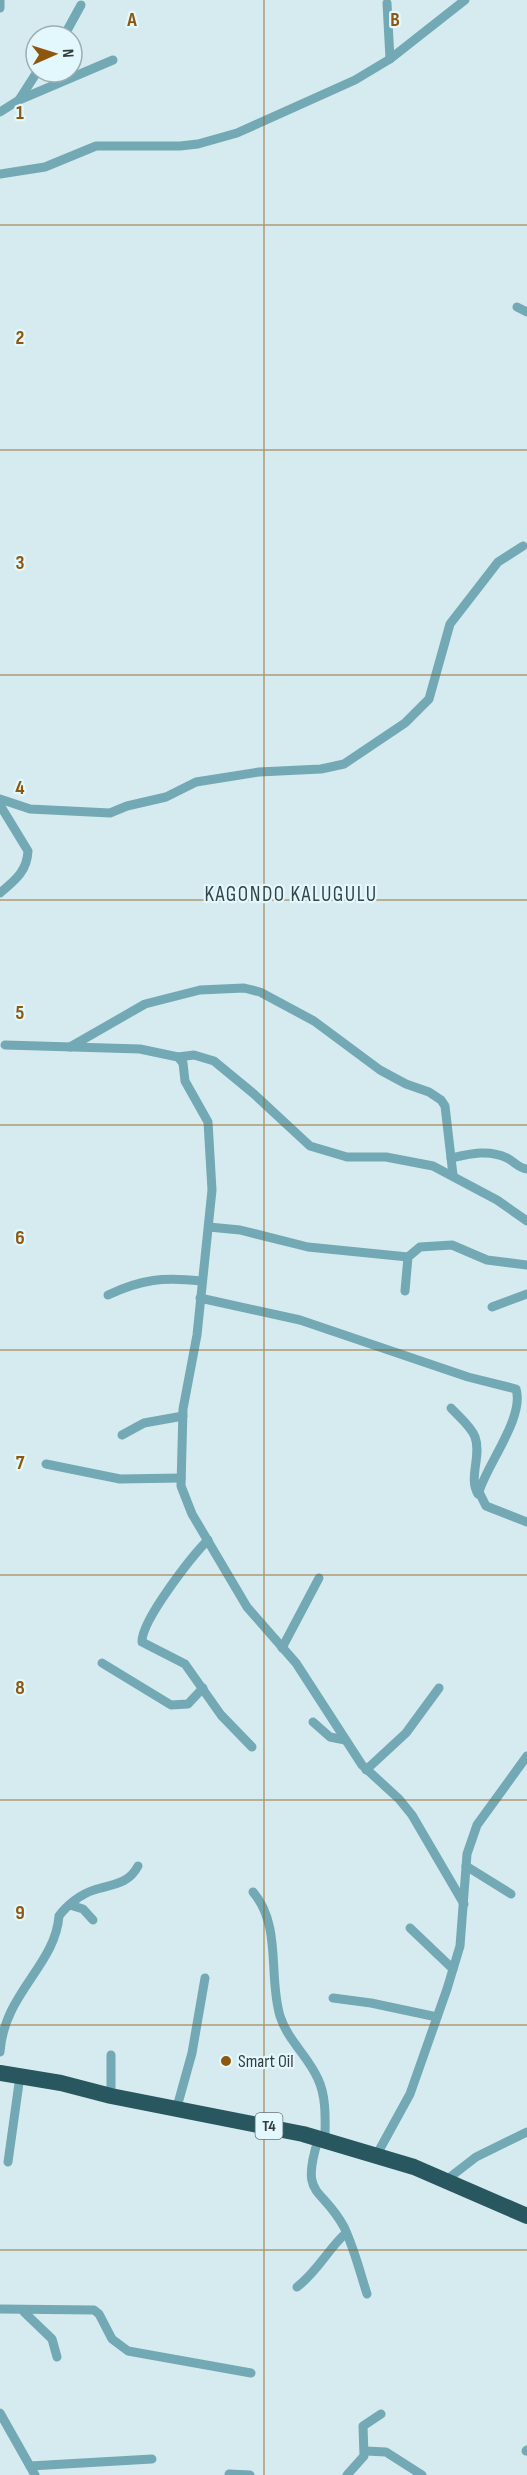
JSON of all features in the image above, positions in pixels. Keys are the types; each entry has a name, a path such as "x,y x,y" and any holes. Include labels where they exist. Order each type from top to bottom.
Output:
{"highway":[{"name":"T4","path":"1,2071 62,2083 111,2096 274,2127 414,2167 527,2216"}],"street":[{"path":"0,0 0,8"},
{"path":"0,174 45,167 96,146 180,146 198,144 237,133 324,95 390,59 465,0"},
{"path":"387,3 390,59"},
{"path":"71,24 81,5"},
{"path":"0,112 19,100 113,60"},
{"path":"19,100 29,84"},
{"path":"517,307 527,312"},
{"path":"0,799 30,809 110,813 127,806 166,797 196,782 259,772 321,769 344,764 405,723 429,699 446,632 453,618 498,562 523,546"},
{"path":"0,805 28,851 24,868 18,878 0,893"},
{"path":"67,1048 122,1016 163,999 200,990 244,988 260,992 329,1030 388,1076 429,1092 441,1100 445,1106 453,1175"},
{"path":"5,1045 140,1049 178,1057 194,1055 214,1061 254,1094 310,1146 347,1156 386,1157 433,1166 497,1200 527,1221"},
{"path":"178,1057 183,1063 185,1081 208,1122 212,1190 200,1298 183,1416 181,1486 192,1514 247,1607 296,1663 366,1770 399,1799 412,1815 464,1904"},
{"path":"451,1158 486,1153 505,1157 518,1167 527,1170"},
{"path":"209,1227 240,1230 308,1247 408,1257"},
{"path":"405,1291 408,1257 420,1247 437,1244 463,1248 487,1260 527,1265"},
{"path":"108,1294 159,1277 201,1281"},
{"path":"492,1307 527,1294"},
{"path":"200,1298 300,1320 468,1377 516,1389 517,1403 510,1425 480,1488 480,1497"},
{"path":"451,1408 474,1435 478,1456 474,1486 480,1497 490,1508 527,1522"},
{"path":"122,1435 144,1423 183,1416"},
{"path":"46,1464 120,1479 182,1478"},
{"path":"208,1540 188,1561 141,1636 142,1642 147,1647 184,1664 221,1715 252,1747"},
{"path":"282,1648 319,1578"},
{"path":"102,1663 171,1705 188,1704 203,1688"},
{"path":"366,1770 406,1733 439,1688"},
{"path":"313,1722 330,1737 345,1740"},
{"path":"376,2156 410,2094 453,1969 462,1932 467,1854 477,1825 527,1756"},
{"path":"0,2052 2,2032 17,1996 54,1939 59,1916 70,1905 91,1891 114,1886 127,1879 138,1866"},
{"path":"466,1866 511,1893"},
{"path":"253,1892 267,1914 280,2014 287,2033 317,2076 322,2089 322,2141 312,2160 312,2184 318,2196 337,2215 346,2233 367,2294"},
{"path":"70,1905 83,1909 93,1920"},
{"path":"410,1928 453,1969"},
{"path":"177,2107 192,2053 205,1978"},
{"path":"333,1998 371,2003 437,2017"},
{"path":"111,2055 111,2096"},
{"path":"8,2162 20,2076"},
{"path":"445,2181 476,2157 527,2132"},
{"path":"297,2287 325,2260 336,2242 346,2233"},
{"path":"0,2309 24,2312 94,2310 99,2314 112,2338 128,2351 251,2373"},
{"path":"24,2312 52,2340 57,2357"},
{"path":"0,2412 35,2475"},
{"path":"347,2475 366,2451 363,2426 381,2414"},
{"path":"366,2451 386,2452 422,2475"},
{"path":"30,2466 153,2459"},
{"path":"229,2474 250,2475"}],"place":[{"name":"Smart Oil","path":"226,2061"}],"district":[{"name":"KAGONDO KALUGULU","path":"291,894"}]}
